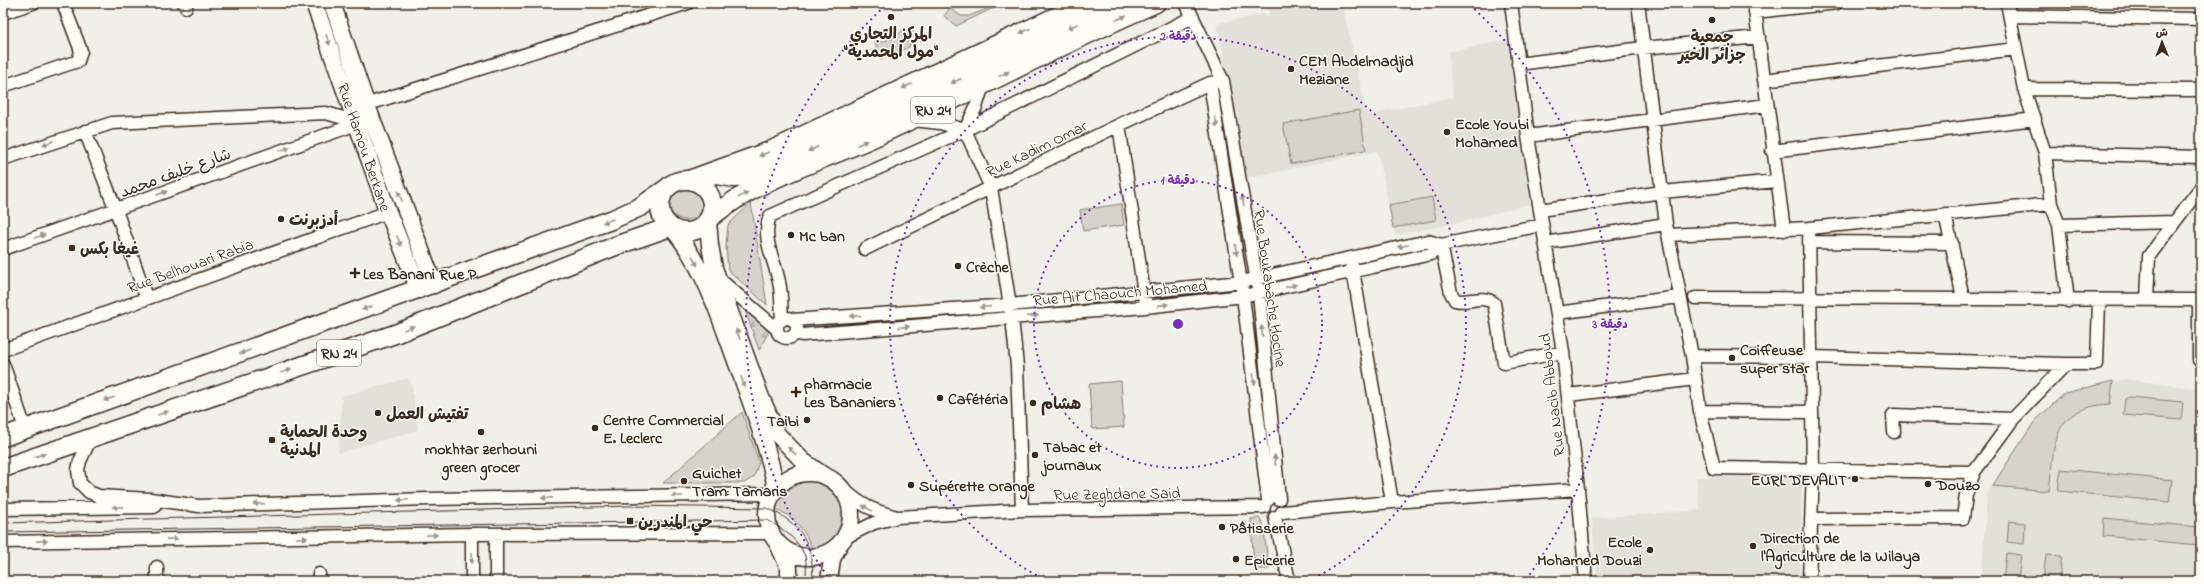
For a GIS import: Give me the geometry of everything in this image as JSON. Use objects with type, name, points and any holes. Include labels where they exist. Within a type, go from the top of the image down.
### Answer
[{"type":"main road","name":"Rue Hamou Berkane","points":[[314,3],[426,287]]},
{"type":"main road","name":"Rue Hamou Berkane","points":[[332,3],[358,115],[388,212],[426,287]]},
{"type":"main road","name":"RN 24","points":[[689,180],[710,174],[783,145],[1085,3]]},
{"type":"main road","name":"RN 24","points":[[710,174],[735,178],[759,172],[828,142],[1121,3]]},
{"type":"main road","name":"RN 24","points":[[709,219],[750,191],[913,120],[1156,3]]},
{"type":"main road","points":[[789,581],[789,568],[773,537],[767,513],[774,491],[771,460],[761,429],[708,288],[694,258],[662,216],[660,209],[662,195],[666,189],[673,184],[689,180],[698,182],[709,193],[713,209],[709,219],[711,256],[760,395],[777,434],[803,461],[833,480],[842,488],[848,498],[852,511],[851,524],[832,559],[828,581]]},
{"type":"main road","name":"RN 24","points":[[3,437],[426,287],[626,214],[666,189]]},
{"type":"main road","points":[[626,214],[638,237]]},
{"type":"main road","points":[[672,228],[686,233],[693,232],[709,219]]},
{"type":"main road","name":"RN 24","points":[[3,468],[395,334],[638,237],[672,228]]},
{"type":"main road","points":[[82,409],[91,438]]},
{"type":"main road","points":[[774,491],[786,479],[798,474],[811,473],[823,475]]},
{"type":"main road","points":[[773,537],[791,553],[805,557],[822,556],[843,541]]},
{"type":"street","points":[[3,13],[33,3]]},
{"type":"street","points":[[3,86],[78,61],[81,50],[63,3]]},
{"type":"street","name":"شارع خليف محمد","points":[[3,249],[116,210],[358,115],[688,3]]},
{"type":"street","name":"Rue Boukabache Hocine","points":[[1186,3],[1223,81],[1259,294],[1270,502]]},
{"type":"street","name":"Rue Nacib Abboud","points":[[1511,3],[1528,136],[1569,395],[1586,581]]},
{"type":"street","points":[[1638,3],[1667,229],[1679,297],[1692,356],[1700,411],[1714,468],[1974,472]]},
{"type":"street","points":[[1784,230],[1772,151],[1755,8],[1837,3]]},
{"type":"street","points":[[2007,3],[2024,89],[2035,118],[2045,152],[2051,204],[2059,225],[2068,301]]},
{"type":"street","points":[[2010,16],[2201,19]]},
{"type":"street","points":[[718,278],[784,323],[796,324],[796,332],[791,337],[785,338],[779,334],[784,323],[780,283],[767,241],[766,226],[770,216],[964,130],[1193,17]]},
{"type":"street","points":[[1518,64],[1643,48],[1759,37]]},
{"type":"street","points":[[1764,80],[2016,49]]},
{"type":"street","name":"Rue Kadim Omar","points":[[865,249],[1120,125],[1210,83],[1223,81]]},
{"type":"street","points":[[1210,83],[1241,282],[1270,502],[1266,513],[1278,514],[1392,502],[1578,489]]},
{"type":"street","points":[[964,130],[976,107],[983,85]]},
{"type":"street","points":[[2024,89],[2201,90]]},
{"type":"street","points":[[1528,136],[1767,105]]},
{"type":"street","points":[[3,159],[112,123],[326,113],[358,115]]},
{"type":"street","points":[[1772,151],[2035,118]]},
{"type":"street","points":[[913,120],[964,130]]},
{"type":"street","points":[[1120,125],[1145,307]]},
{"type":"street","points":[[964,130],[991,188],[1012,318],[1017,366],[1022,510]]},
{"type":"street","points":[[85,131],[116,210],[146,297]]},
{"type":"street","points":[[2045,152],[2201,158]]},
{"type":"street","points":[[1540,210],[1662,192],[1776,181]]},
{"type":"street","points":[[2147,300],[2149,256],[2201,187]]},
{"type":"street","points":[[1545,243],[1667,229],[1784,230],[2051,204]]},
{"type":"street","name":"Rue Belhouari Rabia","points":[[3,350],[146,297],[388,212]]},
{"type":"street","points":[[1945,214],[1963,298]]},
{"type":"street","points":[[2059,225],[2174,222]]},
{"type":"street","points":[[784,323],[1010,305],[1241,282],[1256,280],[1428,241],[1441,245],[1542,225]]},
{"type":"street","points":[[1809,228],[1813,469],[1809,581]]},
{"type":"street","points":[[1809,242],[1952,244]]},
{"type":"street","points":[[1441,245],[1451,293],[1455,300],[1461,302],[1489,299],[1494,303],[1504,363],[1563,352]]},
{"type":"street","name":"Rue Ait Chaouch Mohamed","points":[[796,332],[802,335],[1012,318],[1145,307],[1259,294],[1431,254],[1441,245]]},
{"type":"street","points":[[1351,258],[1392,502]]},
{"type":"street","points":[[1557,312],[1679,297]]},
{"type":"street","points":[[1696,298],[1963,298],[2068,301],[2200,300],[2200,360]]},
{"type":"street","points":[[1692,356],[1810,357],[2097,364],[2099,301]]},
{"type":"street","points":[[3,364],[5,377],[25,428]]},
{"type":"street","points":[[1811,519],[1963,518],[1966,495],[1974,472],[2013,419],[2066,364]]},
{"type":"street","points":[[1569,395],[1695,379]]},
{"type":"street","points":[[1700,411],[1812,412]]},
{"type":"street","points":[[1894,432],[1893,414],[2013,419]]},
{"type":"street","points":[[91,438],[80,461],[78,470],[80,483],[88,492],[99,496],[150,499],[199,506]]},
{"type":"street","points":[[842,488],[857,501],[871,510],[898,517]]},
{"type":"street","points":[[3,509],[199,506],[774,491]]},
{"type":"street","points":[[1270,502],[1283,505],[1278,514],[1289,581]]},
{"type":"street","name":"Rue Zeghdane Said","points":[[898,517],[1022,510],[1270,502]]},
{"type":"street","points":[[843,541],[874,523],[898,517]]},
{"type":"street","points":[[3,542],[472,534],[773,537]]},
{"type":"street","points":[[472,534],[472,581]]},
{"type":"street","points":[[496,534],[496,581]]},
{"type":"street","points":[[156,581],[157,567]]},
{"type":"shaded area","points":[[1275,3],[1291,3],[1293,11],[1299,7],[1318,3],[1342,3],[1367,115],[1453,97],[1448,52],[1507,40],[1530,204],[1466,221],[1395,235],[1377,151],[1247,178],[1217,24],[1262,14],[1269,15],[1268,6]]},
{"type":"shaded area","name":"تفتيش العمل","points":[[408,378],[412,385],[418,430],[338,453],[342,396]]},
{"type":"shaded area","points":[[2125,379],[2201,389],[2201,581],[1981,581],[1987,494],[2035,421],[2065,393]]},
{"type":"shaded area","points":[[1802,475],[1800,581],[1597,581],[1592,518],[1700,510],[1696,477]]},
{"type":"green space","points":[[994,3],[1004,3],[956,26],[944,16],[950,8],[961,16],[969,16],[994,6]]},
{"type":"green space","points":[[913,28],[909,47],[881,60],[875,43],[895,37],[903,29]]},
{"type":"green space","points":[[1359,110],[1366,150],[1291,164],[1283,124]]},
{"type":"green space","points":[[689,184],[699,189],[703,195],[703,209],[699,215],[693,219],[683,220],[673,215],[669,209],[668,199],[673,189],[679,185]]},
{"type":"green space","points":[[1432,197],[1436,220],[1393,228],[1389,205]]},
{"type":"green space","points":[[751,203],[767,305],[728,270],[726,245],[728,225]]},
{"type":"green space","points":[[1121,204],[1124,225],[1083,231],[1080,210]]},
{"type":"green space","points":[[745,310],[769,331],[759,350]]},
{"type":"green space","points":[[1121,381],[1124,427],[1092,429],[1089,384]]},
{"type":"green space","points":[[2113,381],[2110,404],[2090,407],[2076,413],[2066,421],[2059,431],[2055,444],[2049,491],[1992,486],[2035,421],[2065,393]]},
{"type":"green space","points":[[2129,397],[2183,402],[2181,420],[2123,415],[2125,399]]},
{"type":"green space","points":[[742,412],[759,462],[754,477],[744,483],[663,483]]},
{"type":"green space","points":[[2061,469],[2172,480],[2169,502],[2058,491]]},
{"type":"green space","points":[[813,479],[827,485],[837,493],[843,504],[845,515],[843,526],[837,536],[827,545],[813,551],[803,530],[793,519],[773,508],[778,495],[787,486],[800,481]]},
{"type":"green space","points":[[1259,518],[1263,523],[1269,569],[1254,569],[1251,519]]},
{"type":"green space","points":[[2104,518],[2199,527],[2198,545],[2103,536]]},
{"type":"green space","points":[[2009,521],[2025,523],[2024,544],[2007,542]]},
{"type":"green space","points":[[2006,553],[2021,555],[2018,581],[2003,581]]},
{"type":"green space","points":[[2046,555],[2062,556],[2059,581],[2043,581]]},
{"type":"tram line","points":[[3,523],[629,506],[767,508],[789,521],[803,536],[808,545],[811,556],[813,581]]},
{"type":"tram line","points":[[3,532],[767,520],[794,539],[802,550],[806,559],[806,581]]},
{"type":"place","name":"المركز التجاري \"مول المحمدية\"","points":[[891,17]]},
{"type":"place","name":"جمعية جزائر الخير","points":[[1712,20]]},
{"type":"place","name":"CEM Abdelmadjid Meziane","points":[[1291,69]]},
{"type":"place","name":"Ecole Youbi Mohamed","points":[[1447,132]]},
{"type":"place","name":"أدزبرنت","points":[[281,219]]},
{"type":"place","name":"Mc ban","points":[[791,235]]},
{"type":"place","name":"غيغا بكس","points":[[72,248]]},
{"type":"place","name":"Crèche","points":[[958,266]]},
{"type":"place","name":"Les Banani Rue P","points":[[355,273]]},
{"type":"place","name":"Coiffeuse super star","points":[[1732,358]]},
{"type":"place","name":"pharmacie Les Bananiers","points":[[796,392]]},
{"type":"place","name":"Cafétéria","points":[[940,398]]},
{"type":"place","name":"هشام","points":[[1033,403]]},
{"type":"place","name":"تفتيش العمل","points":[[378,413]]},
{"type":"place","name":"Taibi","points":[[807,420]]},
{"type":"place","name":"Centre Commercial E. Leclerc","points":[[595,428]]},
{"type":"place","name":"mokhtar zerhouni green grocer","points":[[481,432]]},
{"type":"place","name":"وحدة الحماية المدنية","points":[[272,440]]},
{"type":"place","name":"Tabac et journaux","points":[[1035,455]]},
{"type":"place","name":"EURL DEVALIT","points":[[1855,479]]},
{"type":"place","name":"Guichet Tram: Tamaris","points":[[684,481]]},
{"type":"place","name":"Douzo","points":[[1928,484]]},
{"type":"place","name":"Supérette Orange","points":[[911,485]]},
{"type":"place","name":"حي المندرين","points":[[630,521]]},
{"type":"place","name":"Pâtisserie","points":[[1222,527]]},
{"type":"place","name":"Direction de l'Agriculture de la Wilaya","points":[[1753,546]]},
{"type":"place","name":"Ecole Mohamed Douzi","points":[[1650,550]]},
{"type":"place","name":"Epicerie","points":[[1236,559]]}]
